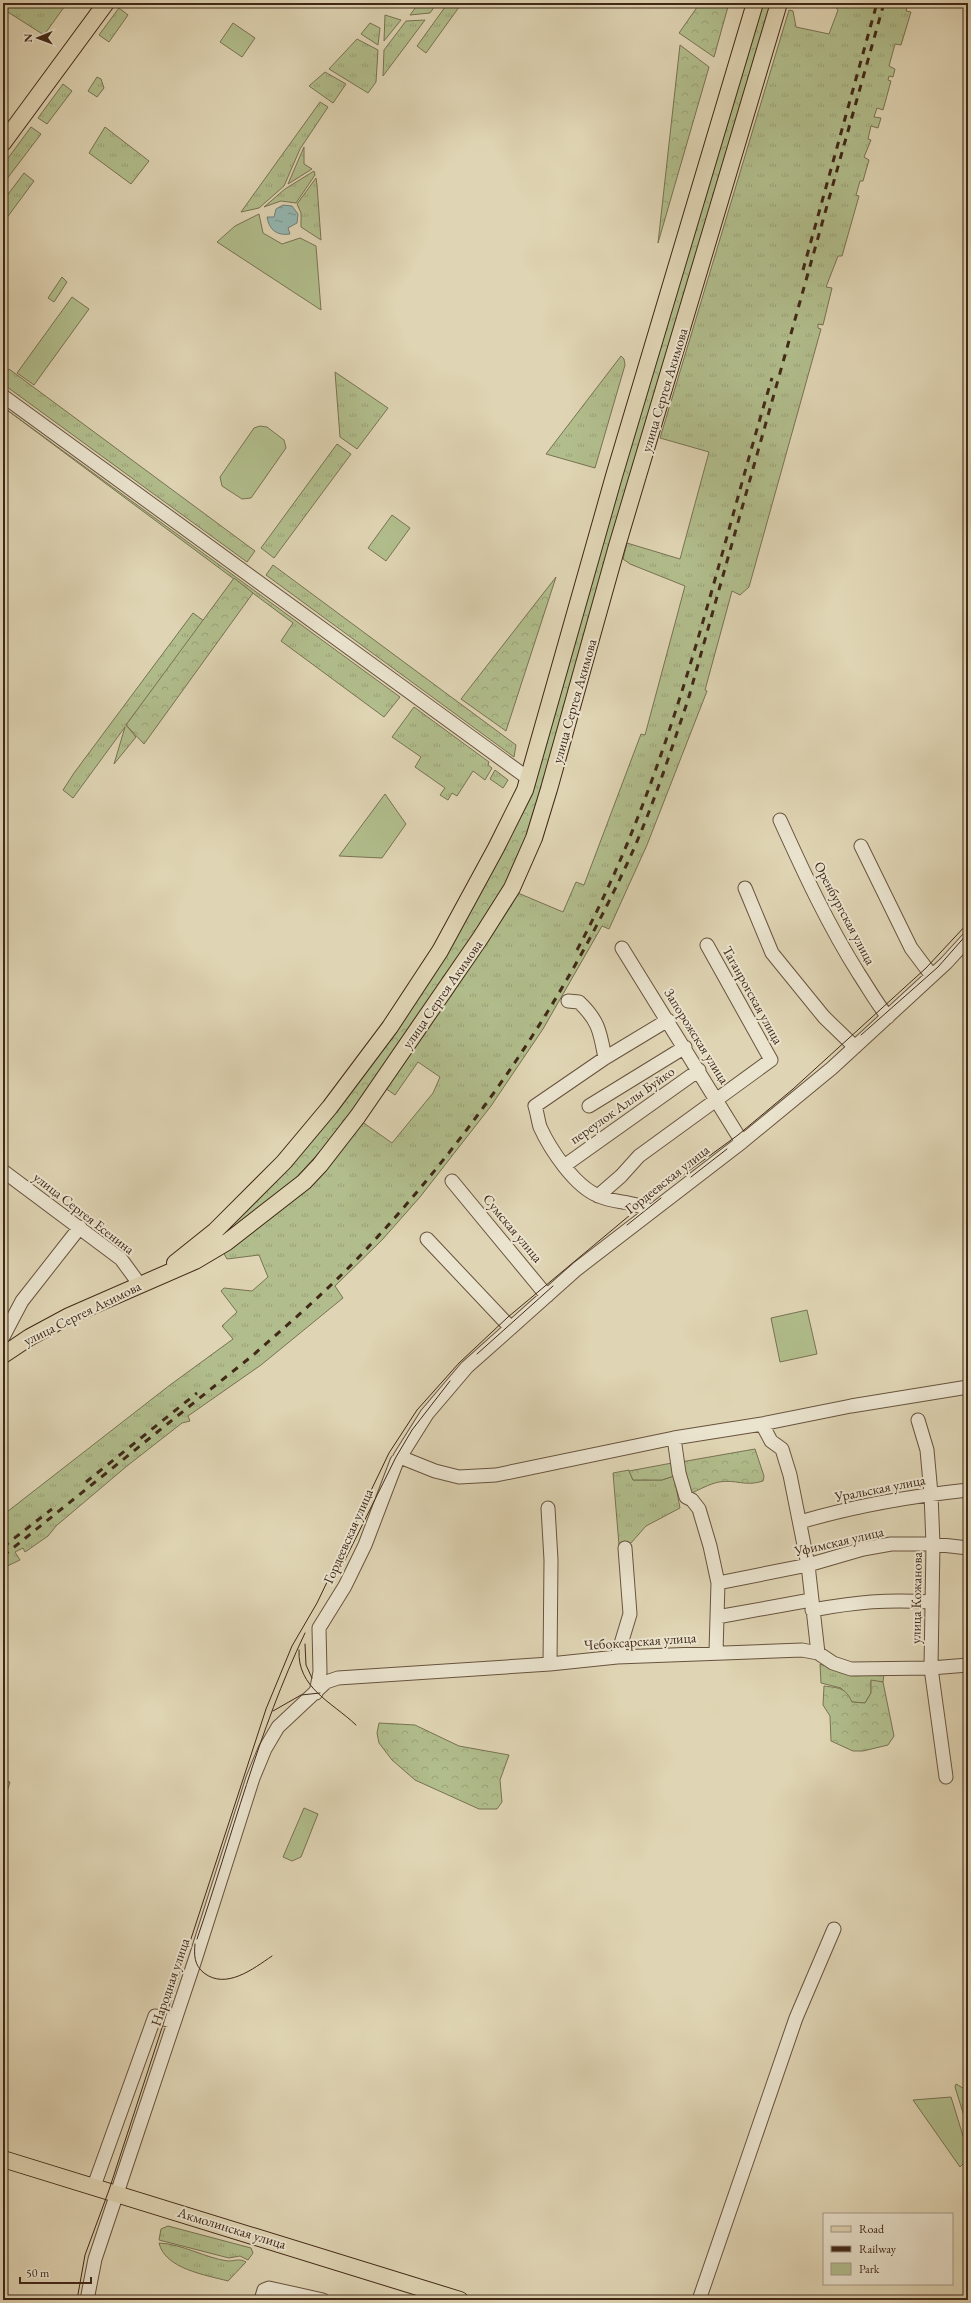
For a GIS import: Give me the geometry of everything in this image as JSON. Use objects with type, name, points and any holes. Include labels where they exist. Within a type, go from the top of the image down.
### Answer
[{"type":"main road","points":[[3,143],[106,3]]},
{"type":"main road","name":"улица Сергея Акимова","points":[[3,1355],[30,1336],[69,1316],[162,1274],[195,1261],[219,1237],[330,1107],[390,1027],[440,951],[496,848],[528,779],[614,476],[755,3]]},
{"type":"main road","name":"улица Сергея Акимова","points":[[219,1237],[265,1214],[320,1166],[358,1116],[481,937],[512,888],[521,869],[534,838],[549,789],[617,546],[779,3]]},
{"type":"main road","name":"Акмолинская улица","points":[[3,2159],[460,2300]]},
{"type":"street","points":[[3,396],[528,779]]},
{"type":"street","name":"Оренбургская улица","points":[[780,820],[813,894],[842,948],[880,1008],[888,1017]]},
{"type":"street","points":[[861,846],[911,948],[932,976]]},
{"type":"street","points":[[745,888],[772,953],[824,1017],[855,1047]]},
{"type":"street","name":"Гордеевская улица","points":[[316,1693],[320,1672],[319,1628],[345,1586],[365,1546],[399,1459],[427,1414],[467,1366],[577,1270],[742,1142],[855,1047],[932,976],[968,939]]},
{"type":"street","name":"Таганрогская улица","points":[[707,946],[771,1060],[718,1100]]},
{"type":"street","name":"Запорожская улица","points":[[622,948],[718,1100],[742,1142]]},
{"type":"street","points":[[568,1001],[579,1002],[593,1015],[599,1030],[605,1058]]},
{"type":"street","points":[[651,1212],[642,1205],[598,1196],[582,1185],[564,1166],[540,1126],[535,1106],[605,1058],[668,1020]]},
{"type":"street","points":[[589,1106],[685,1047]]},
{"type":"street","name":"переулок Аллы Буйко","points":[[564,1166],[699,1070]]},
{"type":"street","points":[[598,1196],[621,1176],[639,1156],[718,1100]]},
{"type":"street","name":"улица Сергея Есенина","points":[[3,1171],[121,1259],[140,1285]]},
{"type":"street","name":"Сумская улица","points":[[452,1180],[547,1296]]},
{"type":"street","points":[[3,1337],[22,1301],[80,1227]]},
{"type":"street","points":[[428,1239],[511,1328]]},
{"type":"street","points":[[399,1459],[459,1477],[496,1475],[674,1438],[762,1424],[851,1406],[968,1388]]},
{"type":"street","name":"улица Кожанова","points":[[918,1420],[927,1450],[931,1494],[933,1544],[930,1668],[946,1777]]},
{"type":"street","points":[[762,1424],[771,1441],[782,1449],[790,1475],[808,1565],[818,1653]]},
{"type":"street","points":[[674,1438],[679,1473],[686,1497],[692,1500],[699,1509],[710,1546],[718,1583],[716,1652]]},
{"type":"street","name":"Уральская улица","points":[[800,1522],[851,1509],[931,1494],[968,1490]]},
{"type":"street","points":[[548,1508],[551,1560],[550,1664]]},
{"type":"street","name":"Уфимская улица","points":[[718,1583],[808,1565],[863,1549],[891,1544],[933,1544],[968,1548]]},
{"type":"street","points":[[617,1657],[630,1614],[626,1548]]},
{"type":"street","points":[[717,1617],[812,1605],[884,1600],[932,1602]]},
{"type":"street","name":"Чебоксарская улица","points":[[316,1693],[326,1682],[338,1678],[550,1664],[617,1657],[716,1652],[802,1650],[818,1653],[833,1663],[851,1669],[930,1668],[968,1665]]},
{"type":"street","name":"Народная улица","points":[[87,2300],[94,2259],[174,2022],[253,1778],[265,1749],[278,1727],[316,1693]]},
{"type":"street","points":[[699,2300],[796,2018],[834,1929]]},
{"type":"street","points":[[94,2186],[155,2016],[174,2022]]},
{"type":"street","points":[[262,2295],[275,2288],[323,2300]]},
{"type":"green space","points":[[3,3],[67,3],[44,35],[3,9]]},
{"type":"green space","points":[[419,3],[437,3],[430,13],[410,15]]},
{"type":"green space","points":[[448,3],[462,3],[426,53],[417,46]]},
{"type":"green space","points":[[700,3],[729,3],[714,57],[679,33]]},
{"type":"green space","points":[[760,3],[772,3],[542,796],[510,879],[481,930],[354,1114],[295,1179],[223,1239],[218,1232],[312,1136],[509,834],[587,590]]},
{"type":"green space","points":[[832,3],[914,3],[912,7],[907,7],[906,11],[911,12],[901,45],[895,44],[889,66],[895,69],[893,77],[889,76],[888,80],[891,81],[883,110],[877,108],[874,117],[881,118],[878,128],[871,126],[868,139],[871,140],[864,157],[869,160],[863,181],[860,181],[856,195],[859,196],[842,256],[838,256],[826,287],[832,288],[823,325],[818,324],[818,328],[821,329],[749,587],[740,595],[732,591],[705,690],[707,691],[647,845],[609,929],[602,926],[543,1029],[491,1106],[420,1197],[382,1240],[335,1286],[343,1298],[261,1365],[188,1416],[190,1421],[182,1423],[127,1466],[56,1526],[48,1536],[25,1552],[23,1548],[15,1552],[20,1560],[3,1568],[3,1515],[170,1385],[233,1339],[222,1326],[237,1312],[221,1291],[224,1288],[252,1291],[268,1277],[259,1255],[227,1259],[223,1252],[361,1121],[392,1143],[433,1093],[440,1077],[418,1062],[395,1095],[385,1088],[518,893],[563,912],[576,882],[584,885],[641,734],[645,735],[685,586],[630,564],[623,559],[627,543],[680,559],[709,452],[660,438],[789,10],[793,11],[796,27],[829,34],[838,10]]},
{"type":"green space","points":[[119,8],[128,15],[109,42],[99,35]]},
{"type":"green space","points":[[385,15],[401,20],[384,41]]},
{"type":"green space","points":[[425,20],[383,76],[384,50],[406,21]]},
{"type":"green space","points":[[233,23],[255,38],[242,57],[220,42]]},
{"type":"green space","points":[[370,23],[380,28],[378,45],[361,34]]},
{"type":"green space","points":[[357,39],[378,50],[376,82],[368,93],[329,69]]},
{"type":"green space","points":[[680,45],[709,67],[658,243]]},
{"type":"green space","points":[[325,72],[346,84],[333,103],[309,86]]},
{"type":"green space","points":[[97,77],[101,79],[104,88],[97,97],[88,91]]},
{"type":"green space","points":[[63,84],[72,91],[47,124],[38,118]]},
{"type":"green space","points":[[320,102],[328,107],[300,149],[284,186],[259,208],[241,212]]},
{"type":"green space","points":[[31,127],[41,134],[3,184],[3,165]]},
{"type":"green space","points":[[105,127],[149,161],[131,184],[89,153]]},
{"type":"green space","points":[[304,147],[304,164],[312,169],[288,184]]},
{"type":"green space","points":[[314,171],[315,175],[296,203],[281,201],[264,207],[285,189]]},
{"type":"green space","points":[[24,173],[34,181],[3,223],[3,201]]},
{"type":"green space","points":[[316,178],[321,240],[301,227],[301,213],[297,204]]},
{"type":"green space","points":[[259,214],[263,233],[282,244],[300,238],[316,246],[321,310],[217,242],[235,226]]},
{"type":"green space","points":[[62,277],[67,282],[54,302],[48,298]]},
{"type":"green space","points":[[72,297],[89,309],[34,385],[17,373]]},
{"type":"green space","points":[[621,356],[624,359],[625,365],[595,468],[546,454]]},
{"type":"green space","points":[[9,369],[255,551],[247,562],[3,384],[3,377]]},
{"type":"green space","points":[[335,372],[388,408],[357,449],[340,437]]},
{"type":"green space","points":[[3,407],[400,697],[384,717],[281,641],[293,623]]},
{"type":"green space","points":[[260,426],[267,427],[284,440],[286,448],[251,498],[242,499],[222,486],[220,477],[254,428]]},
{"type":"green space","points":[[337,444],[351,454],[274,558],[261,548]]},
{"type":"green space","points":[[392,515],[410,528],[386,561],[368,548]]},
{"type":"green space","points":[[273,565],[516,745],[514,757],[266,575]]},
{"type":"green space","points":[[556,577],[506,731],[461,699]]},
{"type":"green space","points":[[234,578],[253,593],[144,744],[126,725]]},
{"type":"green space","points":[[193,613],[204,621],[126,725],[136,737],[114,764],[125,727],[73,798],[63,790],[74,773]]},
{"type":"green space","points":[[414,707],[489,762],[488,765],[492,768],[485,780],[473,771],[457,796],[452,793],[448,800],[440,795],[445,788],[415,767],[421,757],[392,737]]},
{"type":"green space","points":[[495,770],[508,780],[503,788],[490,779]]},
{"type":"green space","points":[[385,794],[406,824],[382,858],[339,856]]},
{"type":"green space","points":[[807,1310],[817,1354],[780,1362],[771,1318]]},
{"type":"green space","points":[[755,1449],[764,1476],[763,1481],[757,1483],[731,1481],[719,1482],[689,1494],[681,1462]]},
{"type":"green space","points":[[672,1463],[674,1476],[662,1480],[633,1480],[629,1471]]},
{"type":"green space","points":[[629,1470],[633,1480],[662,1480],[674,1476],[680,1508],[646,1526],[631,1543],[619,1545],[613,1473]]},
{"type":"green space","points":[[820,1664],[855,1674],[884,1674],[883,1682],[871,1681],[871,1693],[865,1703],[852,1702],[841,1688],[821,1683]]},
{"type":"green space","points":[[871,1680],[883,1682],[894,1736],[888,1745],[863,1751],[853,1751],[831,1741],[830,1716],[823,1705],[824,1686],[841,1689],[847,1693],[852,1702],[865,1703],[871,1693]]},
{"type":"green space","points":[[379,1723],[415,1725],[459,1746],[509,1755],[500,1780],[502,1802],[497,1809],[479,1809],[415,1780],[392,1760],[379,1743],[377,1733]]},
{"type":"green space","points":[[3,1780],[10,1782],[3,1805]]},
{"type":"green space","points":[[304,1808],[318,1814],[301,1857],[292,1861],[283,1857]]},
{"type":"green space","points":[[956,2084],[968,2091],[968,2129],[955,2087]]},
{"type":"green space","points":[[951,2097],[968,2152],[968,2159],[960,2167],[913,2100]]},
{"type":"green space","points":[[168,2226],[251,2248],[253,2253],[248,2260],[240,2256],[229,2258],[159,2240],[161,2229]]},
{"type":"green space","points":[[159,2243],[177,2246],[228,2261],[239,2260],[246,2262],[228,2281],[188,2270],[178,2265],[169,2259],[163,2252]]},
{"type":"water","points":[[283,205],[292,206],[298,214],[297,223],[288,228],[290,234],[281,234],[274,231],[268,222],[267,217],[274,217],[276,209]]},
{"type":"tram line","points":[[77,2300],[85,2255],[109,2190],[266,1709],[292,1646],[317,1603],[389,1453],[417,1410],[459,1363],[508,1317],[642,1205],[738,1135],[793,1089],[926,968],[968,923]]},
{"type":"tram line","points":[[861,1035],[938,967],[968,933]]},
{"type":"tram line","points":[[691,1177],[727,1149]]},
{"type":"tram line","points":[[627,1225],[661,1198]]},
{"type":"tram line","points":[[477,1354],[553,1286]]},
{"type":"tram line","points":[[336,1578],[396,1457],[412,1430],[450,1381]]},
{"type":"tram line","points":[[197,1939],[259,1746],[288,1670],[305,1633]]},
{"type":"tram line","points":[[305,1644],[306,1665],[312,1678]]},
{"type":"tram line","points":[[299,1650],[300,1663],[304,1675],[310,1684],[318,1693],[356,1725]]},
{"type":"tram line","points":[[273,1711],[301,1695],[320,1693]]},
{"type":"tram line","points":[[195,1944],[196,1963],[204,1973],[212,1978],[230,1979],[239,1976],[248,1972],[272,1956]]},
{"type":"railway","points":[[803,270],[877,3]]},
{"type":"railway","points":[[3,1556],[252,1356],[314,1301],[358,1258],[410,1200],[481,1111],[514,1064],[574,967],[601,917],[644,826],[688,700],[884,3]]},
{"type":"railway","points":[[577,950],[611,882],[640,812],[666,741],[689,669],[772,378]]},
{"type":"railway","points":[[86,1482],[197,1393]]},
{"type":"railway","points":[[3,1547],[52,1509]]}]
